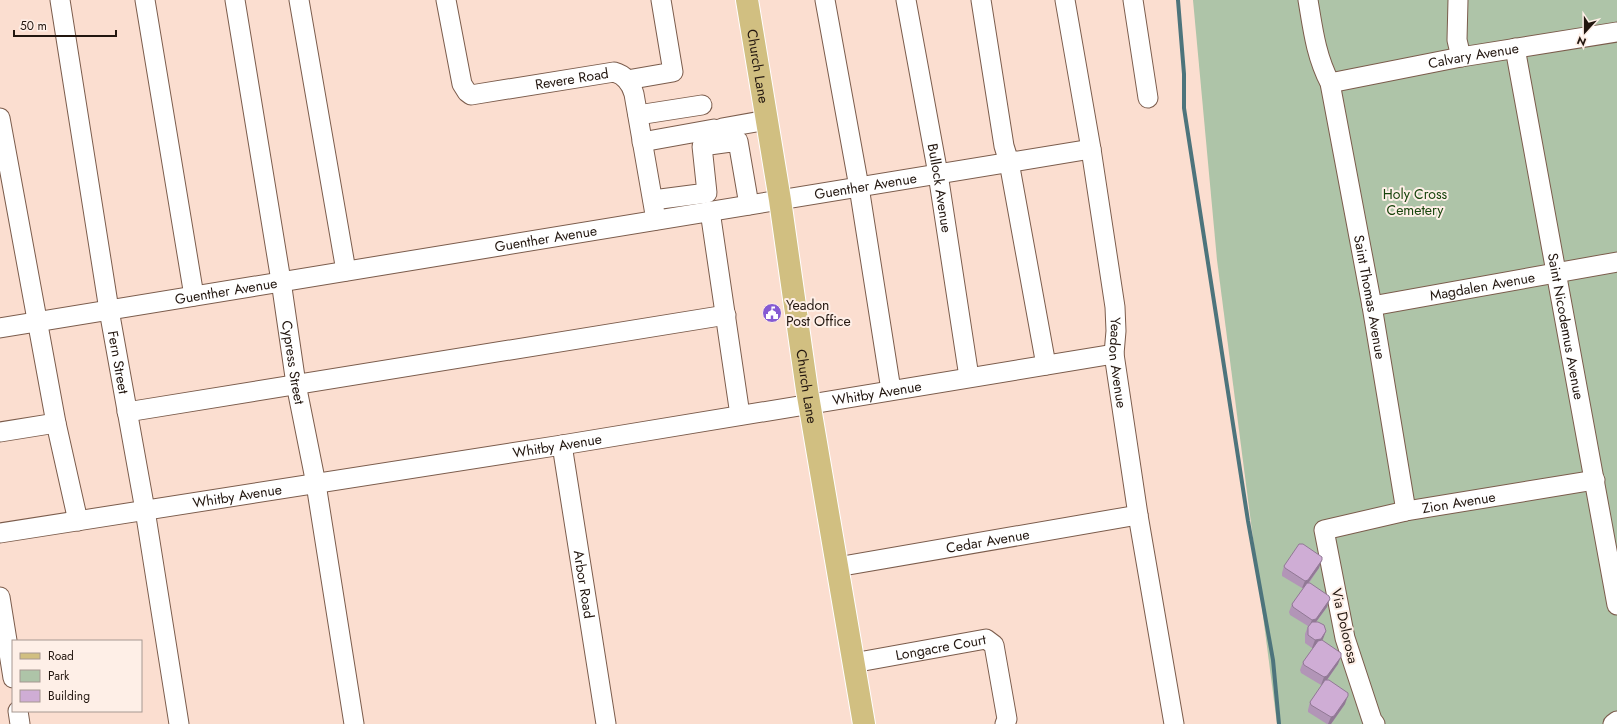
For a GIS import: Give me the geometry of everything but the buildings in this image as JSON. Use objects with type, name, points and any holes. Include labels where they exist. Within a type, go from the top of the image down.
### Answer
[{"type":"main road","name":"Church Lane","points":[[746,0],[780,200],[809,404],[864,724]]},
{"type":"street","name":"Fern Street","points":[[60,0],[109,310],[145,510],[179,724]]},
{"type":"street","points":[[145,0],[194,296]]},
{"type":"street","name":"Cypress Street","points":[[235,0],[296,384],[316,484],[354,724]]},
{"type":"street","points":[[299,0],[346,271]]},
{"type":"street","name":"Revere Road","points":[[446,0],[462,84],[471,95],[614,72],[620,74],[627,80],[632,88],[638,115],[656,220]]},
{"type":"street","points":[[627,80],[673,72],[661,0]]},
{"type":"street","points":[[825,0],[859,187],[891,390]]},
{"type":"street","name":"Bullock Avenue","points":[[906,0],[938,174],[970,377]]},
{"type":"street","points":[[981,0],[1004,146],[1009,162],[1046,365]]},
{"type":"street","name":"Yeadon Avenue","points":[[1065,0],[1091,148],[1115,307],[1116,331],[1114,354],[1138,515],[1174,724]]},
{"type":"street","points":[[1133,0],[1148,98]]},
{"type":"street","name":"Saint Thomas Avenue","points":[[1308,0],[1314,41],[1322,67],[1330,83],[1372,306],[1406,511]]},
{"type":"street","points":[[1458,0],[1456,40],[1461,57]]},
{"type":"street","name":"Calvary Avenue","points":[[1330,83],[1461,57],[1617,32]]},
{"type":"street","name":"Saint Nicodemus Avenue","points":[[1515,48],[1617,605]]},
{"type":"street","points":[[638,115],[702,105]]},
{"type":"street","points":[[0,118],[56,423],[78,521]]},
{"type":"street","points":[[642,142],[767,120]]},
{"type":"street","points":[[653,200],[707,193],[702,146],[738,141],[749,205]]},
{"type":"street","name":"Guenther Avenue","points":[[0,328],[1091,148]]},
{"type":"street","points":[[710,211],[740,415]]},
{"type":"street","name":"Magdalen Avenue","points":[[1372,306],[1617,262]]},
{"type":"street","points":[[127,412],[726,315]]},
{"type":"street","name":"Whitby Avenue","points":[[0,533],[562,445],[1114,354]]},
{"type":"street","points":[[0,432],[56,423]]},
{"type":"street","name":"Arbor Road","points":[[562,445],[606,724]]},
{"type":"street","name":"Zion Avenue","points":[[1324,530],[1406,511],[1595,480]]},
{"type":"street","name":"Cedar Avenue","points":[[837,566],[1138,515]]},
{"type":"street","name":"Via Dolorosa","points":[[1324,530],[1345,638],[1373,722]]},
{"type":"street","points":[[0,597],[12,672]]},
{"type":"street","name":"Longacre Court","points":[[853,663],[986,639],[994,645],[1007,719],[1005,724]]},
{"type":"street","points":[[18,712],[20,724]]},
{"type":"street","points":[[1613,724],[1617,721]]},
{"type":"green space","name":"Holy Cross Cemetery","points":[[1193,0],[1617,0],[1617,724],[1277,724],[1217,260]]},
{"type":"waterway","points":[[1178,0],[1184,74],[1184,108],[1248,521],[1273,660],[1279,724]]},
{"type":"place","name":"Yeadon Post Office","points":[[772,313]]}]
